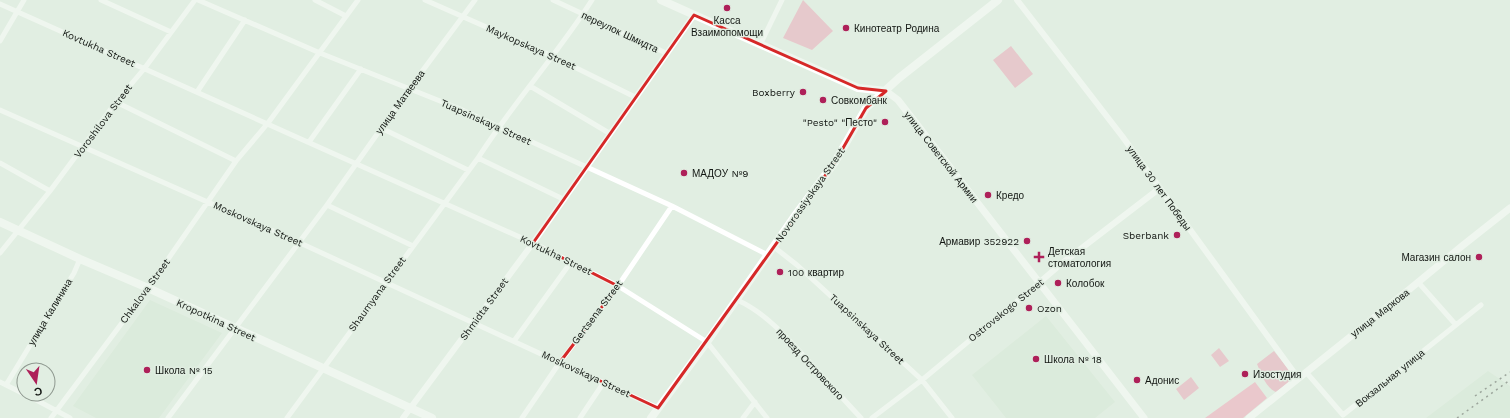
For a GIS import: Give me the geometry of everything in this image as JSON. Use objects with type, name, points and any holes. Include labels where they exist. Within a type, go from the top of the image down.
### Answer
[{"type":"main road","points":[[661,0],[858,88],[886,91]]},
{"type":"main road","name":"Novorossiyskaya Street","points":[[651,418],[835,162],[866,108],[899,78],[998,0]]},
{"type":"main road","name":"улица Советской Армии","points":[[886,91],[898,100],[1144,418]]},
{"type":"main road","name":"улица Маркова","points":[[1249,418],[1510,208]]},
{"type":"main road","name":"Kropotkina Street","points":[[0,222],[432,418]]},
{"type":"street","points":[[0,41],[24,0]]},
{"type":"street","points":[[101,0],[171,32]]},
{"type":"street","name":"Voroshilova Street","points":[[0,253],[50,191],[116,102],[144,69],[196,0]]},
{"type":"street","name":"Tuapsinskaya Street","points":[[196,0],[320,53],[460,109],[672,206],[768,255]]},
{"type":"street","points":[[316,0],[346,16]]},
{"type":"street","name":"Chkalova Street","points":[[51,418],[148,288],[236,161],[268,124],[358,0]]},
{"type":"street","name":"Maykopskaya Street","points":[[425,0],[552,56],[635,97]]},
{"type":"street","name":"улица Матвеева","points":[[168,418],[327,205],[409,89],[475,0]]},
{"type":"street","name":"переулок Шмидта","points":[[553,0],[666,53]]},
{"type":"street","name":"Shaumyana Street","points":[[287,418],[443,203],[478,158],[498,126],[530,86],[592,0]]},
{"type":"street","points":[[760,44],[782,0]]},
{"type":"street","name":"улица 30 лет Победы","points":[[1017,0],[1160,188],[1298,378]]},
{"type":"street","name":"Kovtukha Street","points":[[0,4],[533,243],[618,286],[707,342],[767,418]]},
{"type":"street","name":"Shmidta Street","points":[[403,418],[533,243],[609,133],[694,15]]},
{"type":"street","points":[[197,92],[245,20]]},
{"type":"street","points":[[309,142],[361,69]]},
{"type":"street","points":[[530,86],[609,133]]},
{"type":"street","points":[[116,102],[236,161]]},
{"type":"street","name":"Moskovskaya Street","points":[[0,110],[298,242],[658,408]]},
{"type":"street","points":[[381,128],[468,170]]},
{"type":"street","points":[[478,158],[563,199]]},
{"type":"street","points":[[0,163],[50,191]]},
{"type":"street","name":"Ostrovskogo Street","points":[[872,418],[922,380],[1040,282],[1160,188]]},
{"type":"street","points":[[327,205],[413,246]]},
{"type":"street","name":"Gertsena Street","points":[[522,418],[560,362],[618,286],[672,206]]},
{"type":"street","name":"Tuapsinskaya Street","points":[[774,247],[797,265],[922,380],[952,418]]},
{"type":"street","name":"улица Калинина","points":[[6,385],[74,273],[80,259]]},
{"type":"street","points":[[514,341],[571,262]]},
{"type":"street","points":[[1418,282],[1456,325]]},
{"type":"street","name":"проезд Островского","points":[[737,300],[744,303],[788,338],[861,418]]},
{"type":"street","name":"Вокзальная улица","points":[[1306,372],[1343,415],[1481,305]]},
{"type":"street","points":[[0,382],[16,390]]},
{"type":"street","points":[[580,418],[604,382]]},
{"type":"street","points":[[40,402],[70,418]]},
{"type":"street","points":[[743,418],[755,402]]},
{"type":"highlighted area","points":[[694,15],[858,88],[886,91],[866,108],[835,162],[658,408],[560,362],[618,286],[533,243]]},
{"type":"shaded area","points":[[803,0],[833,31],[812,50],[783,38]]},
{"type":"shaded area","points":[[1011,46],[1033,74],[1015,88],[993,60]]},
{"type":"shaded area","name":"Школа № 15","points":[[150,300],[222,333],[159,418],[96,418],[73,406]]},
{"type":"shaded area","name":"Школа № 18","points":[[1046,316],[1115,402],[1095,418],[1006,418],[972,375]]},
{"type":"shaded area","points":[[1219,348],[1229,361],[1220,367],[1211,355]]},
{"type":"shaded area","points":[[1274,351],[1293,375],[1293,380],[1276,392],[1269,387],[1257,364]]},
{"type":"shaded area","points":[[1488,371],[1510,386],[1510,418],[1426,418]]},
{"type":"shaded area","points":[[1191,377],[1199,388],[1184,400],[1176,389]]},
{"type":"shaded area","points":[[1255,382],[1267,398],[1243,418],[1205,418]]},
{"type":"railway","points":[[1475,396],[1510,372]]},
{"type":"railway","points":[[1457,418],[1510,380]]},
{"type":"place","name":"Касса Взаимопомощи","points":[[727,8]]},
{"type":"place","name":"Кинотеатр Родина","points":[[846,28]]},
{"type":"place","name":"Boxberry","points":[[803,92]]},
{"type":"place","name":"Совкомбанк","points":[[823,100]]},
{"type":"place","name":"\"Pesto\" \"Песто\"","points":[[885,122]]},
{"type":"place","name":"МАДОУ №9","points":[[684,173]]},
{"type":"place","name":"Кредо","points":[[988,195]]},
{"type":"place","name":"Sberbank","points":[[1177,235]]},
{"type":"place","name":"Армавир 352922","points":[[1027,241]]},
{"type":"place","name":"Детская стоматология","points":[[1039,257]]},
{"type":"place","name":"Магазин салон","points":[[1479,257]]},
{"type":"place","name":"100 квартир","points":[[780,272]]},
{"type":"place","name":"Колобок","points":[[1058,283]]},
{"type":"place","name":"Ozon","points":[[1029,308]]},
{"type":"place","name":"Школа № 18","points":[[1036,359]]},
{"type":"place","name":"Школа № 15","points":[[147,370]]},
{"type":"place","name":"Изостудия","points":[[1245,374]]},
{"type":"place","name":"Адонис","points":[[1137,380]]}]
